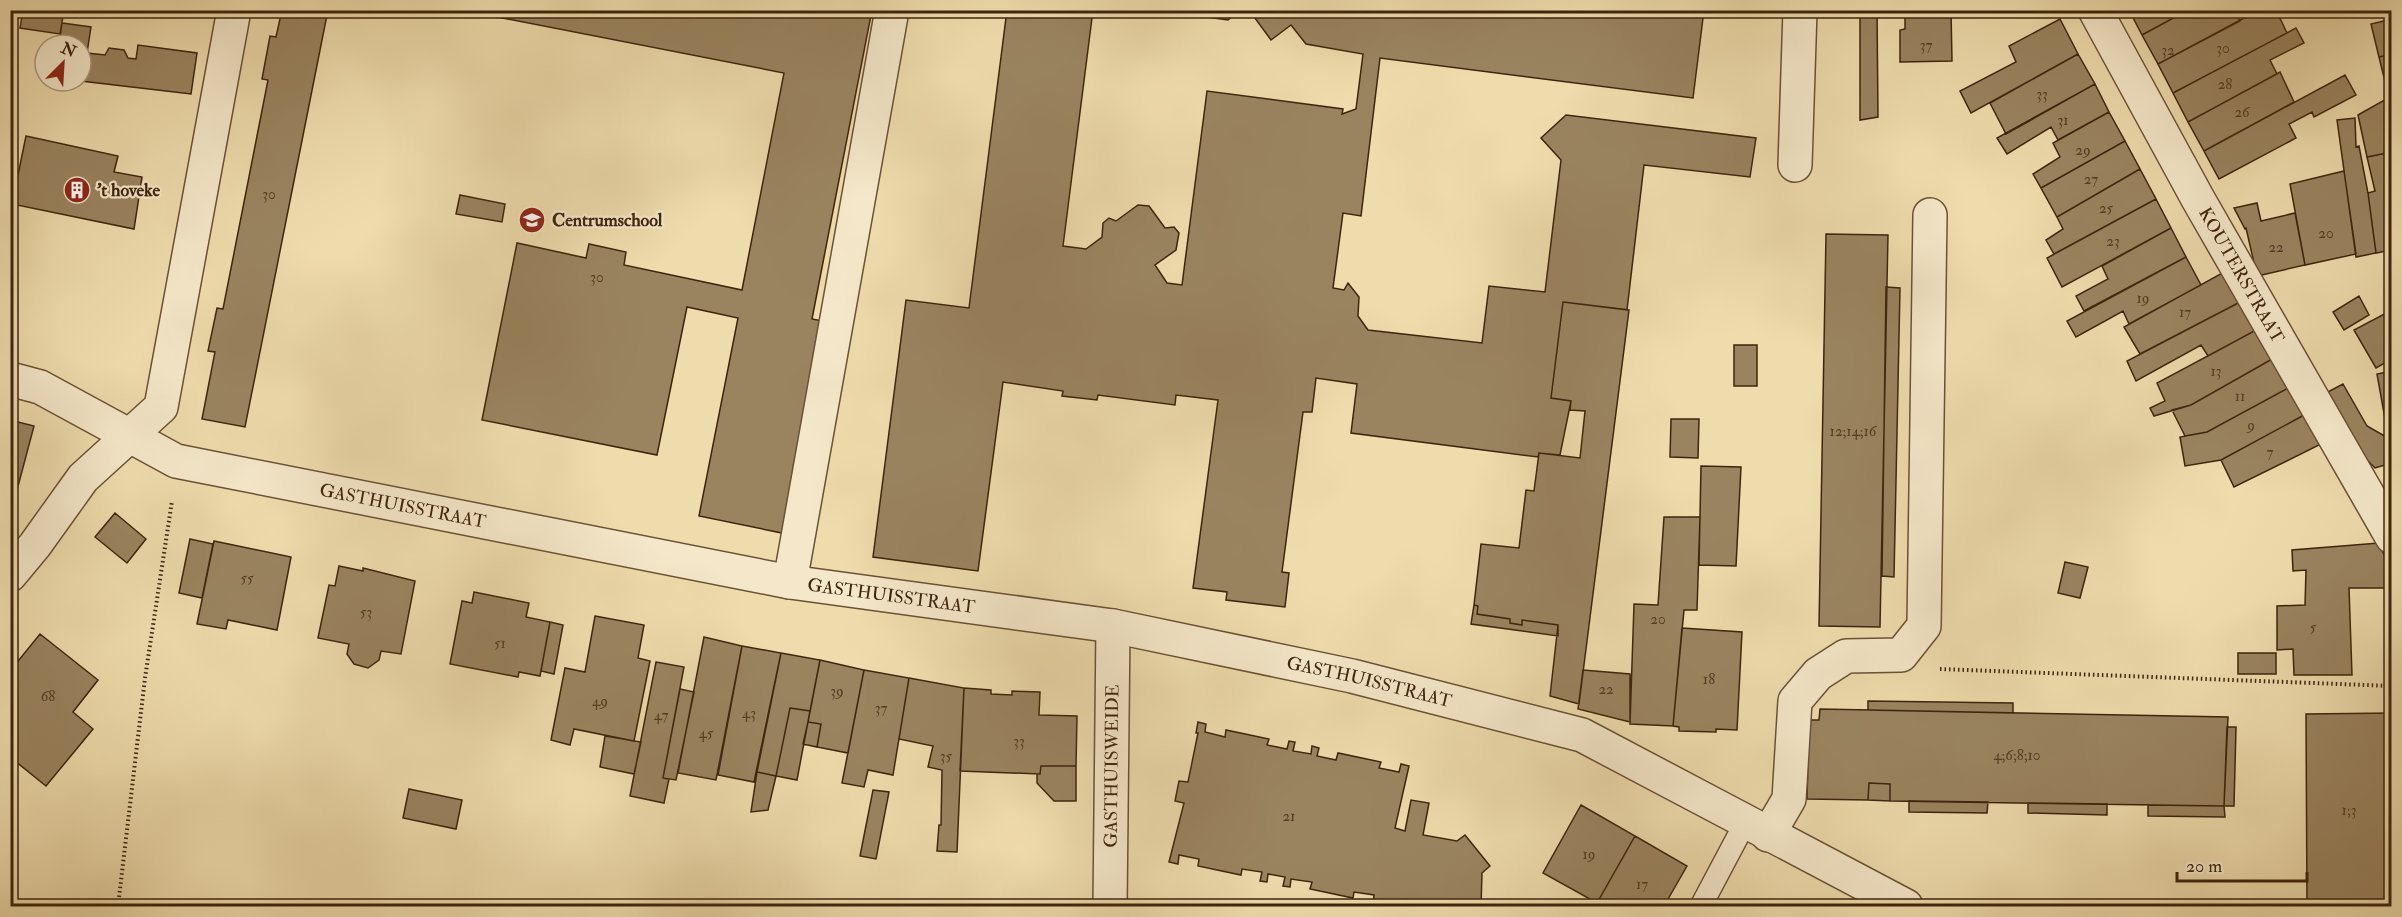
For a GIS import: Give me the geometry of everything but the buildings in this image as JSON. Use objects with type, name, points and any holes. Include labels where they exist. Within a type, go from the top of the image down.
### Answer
[{"type":"street","points":[[10,575],[83,478],[161,407],[234,10]]},
{"type":"street","name":"GASTHUISSTRAAT","points":[[790,582],[892,10]]},
{"type":"street","points":[[1795,165],[1800,10]]},
{"type":"street","name":"KOUTERSTRAAT","points":[[2095,10],[2198,199],[2391,537]]},
{"type":"street","points":[[1757,829],[1789,799],[1795,701],[1818,674],[1846,656],[1901,655],[1924,626],[1930,215]]},
{"type":"street","name":"GASTHUISSTRAAT","points":[[10,379],[40,387],[176,461],[790,582],[1113,626],[1352,676],[1582,735],[1906,906]]},
{"type":"street","name":"GASTHUISWEIDE","points":[[1110,906],[1113,626]]},
{"type":"lane","points":[[1701,906],[1757,829]]},
{"type":"path","points":[[118,906],[145,678],[176,480],[176,461]]},
{"type":"path","points":[[1901,655],[1945,671],[2391,686]]},
{"type":"place","name":"'t hoveke","points":[[77,190]]},
{"type":"place","name":"Centrumschool","points":[[532,220]]}]
